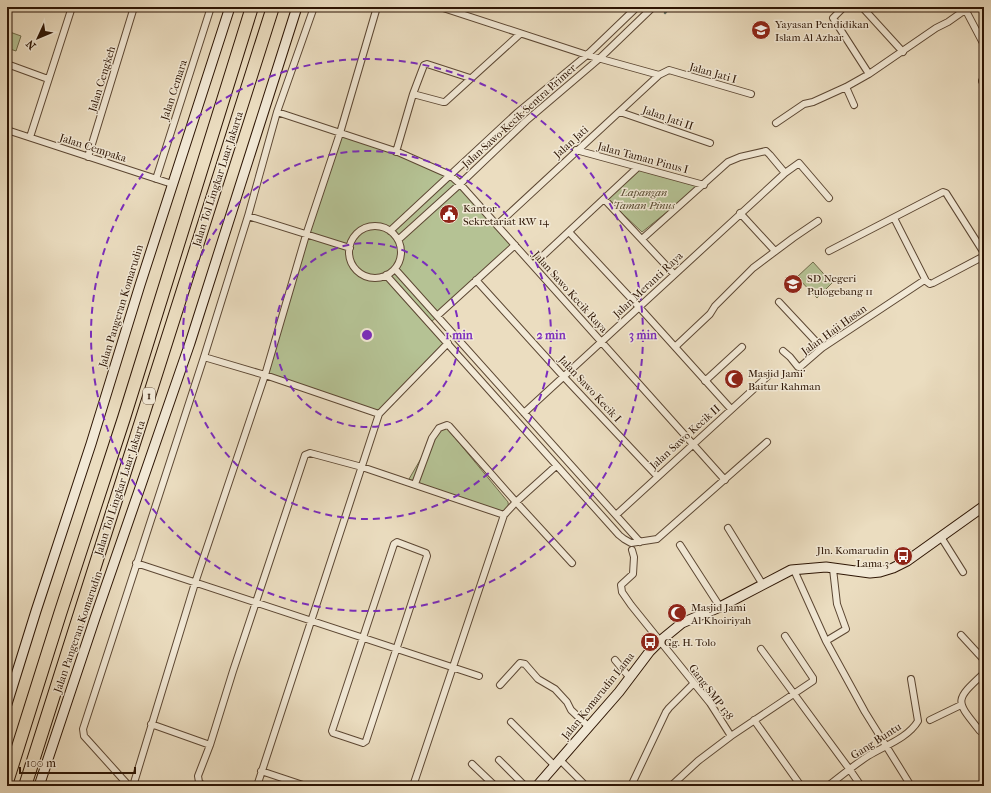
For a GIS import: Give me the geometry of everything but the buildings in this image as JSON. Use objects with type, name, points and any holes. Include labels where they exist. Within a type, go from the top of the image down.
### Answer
[{"type":"highway","name":"Jalan Tol Lingkar Luar Jakarta","points":[[7,782],[124,418],[252,7]]},
{"type":"highway","name":"Jalan Tol Lingkar Luar Jakarta","points":[[25,786],[273,7]]},
{"type":"street","points":[[30,137],[72,7]]},
{"type":"street","name":"Jalan Cengkeh","points":[[88,157],[134,7]]},
{"type":"street","name":"Jalan Cemara","points":[[156,179],[211,7]]},
{"type":"street","name":"Jalan Pangeran Komarudin","points":[[7,704],[94,436],[172,184],[230,7]]},
{"type":"street","name":"Jalan Pangeran Komarudin","points":[[39,786],[190,343],[297,7]]},
{"type":"street","points":[[129,786],[84,736],[83,733],[136,564],[204,357],[248,216],[277,112],[314,7]]},
{"type":"street","points":[[133,786],[196,583],[265,375],[306,234],[340,132],[377,7]]},
{"type":"street","points":[[440,7],[587,55],[659,75]]},
{"type":"street","name":"Jalan Sawo Kecik Sentra Primer","points":[[390,231],[518,112],[587,55],[637,7]]},
{"type":"street","name":"Jalan Sawo Kecik Sentra Primer","points":[[398,240],[460,184],[526,121],[600,58],[653,7]]},
{"type":"street","points":[[844,7],[833,18],[869,74]]},
{"type":"street","points":[[862,7],[903,52]]},
{"type":"street","points":[[776,123],[804,104],[813,102],[846,87],[869,74],[936,28],[948,22],[965,8],[984,45]]},
{"type":"street","points":[[414,94],[443,102],[447,100],[520,34]]},
{"type":"street","points":[[7,64],[48,79]]},
{"type":"street","points":[[396,152],[423,66],[426,64],[470,78]]},
{"type":"street","name":"Jalan Jati","points":[[497,225],[576,150],[620,112],[659,75],[669,70]]},
{"type":"street","name":"Jalan Jati I","points":[[669,70],[751,94]]},
{"type":"street","points":[[846,87],[854,105]]},
{"type":"street","name":"Jalan Sawo Kecik Raya","points":[[277,112],[396,152],[450,175],[497,225],[725,480]]},
{"type":"street","points":[[518,112],[526,121]]},
{"type":"street","name":"Jalan Jati II","points":[[620,112],[710,143]]},
{"type":"street","name":"Jalan Cempaka","points":[[7,130],[172,184]]},
{"type":"street","name":"Jalan Taman Pinus I","points":[[576,150],[637,168],[704,185]]},
{"type":"street","points":[[642,239],[728,162],[734,159],[766,151],[785,172]]},
{"type":"street","name":"Jalan Meranti Raya","points":[[524,412],[785,172],[799,162],[829,198]]},
{"type":"street","points":[[533,265],[637,168]]},
{"type":"street","points":[[829,251],[943,192],[946,193],[984,253]]},
{"type":"street","points":[[604,200],[674,274]]},
{"type":"street","points":[[740,213],[775,251]]},
{"type":"street","points":[[248,216],[350,248]]},
{"type":"street","points":[[894,218],[926,281]]},
{"type":"street","points":[[675,347],[710,314],[715,306],[753,268],[818,222]]},
{"type":"street","points":[[379,226],[390,231],[398,240],[400,245],[401,255],[398,265],[386,275],[376,278],[361,273],[352,262],[350,248],[354,237],[368,227],[379,226]]},
{"type":"street","points":[[569,232],[731,409]]},
{"type":"street","points":[[437,316],[515,245]]},
{"type":"street","name":"Jalan Haji Hasan","points":[[783,351],[790,356],[798,367],[800,367],[822,348],[923,281],[930,284],[933,283],[984,256]]},
{"type":"street","points":[[395,269],[640,542]]},
{"type":"street","points":[[386,275],[540,446],[556,466],[624,539],[631,543],[657,539],[767,442]]},
{"type":"street","name":"Jalan Sawo Kecik I","points":[[476,280],[563,376],[657,476]]},
{"type":"street","points":[[779,302],[822,348]]},
{"type":"street","points":[[256,786],[379,414],[448,343]]},
{"type":"street","points":[[705,382],[742,347]]},
{"type":"street","points":[[204,357],[265,375],[379,414]]},
{"type":"street","name":"Jalan Sawo Kecik II","points":[[616,515],[769,375]]},
{"type":"street","points":[[485,385],[493,378]]},
{"type":"street","points":[[415,484],[432,438],[439,428],[447,425],[572,562]]},
{"type":"street","points":[[540,446],[547,439]]},
{"type":"street","points":[[204,786],[199,782],[198,776],[210,744],[255,602],[305,455],[310,453],[362,467],[504,515]]},
{"type":"street","points":[[413,786],[504,515],[516,502],[556,466]]},
{"type":"street","name":"Jalan Komarudin Lama","points":[[537,786],[589,727],[630,678],[650,651],[682,623],[720,607],[794,570],[812,567],[870,573],[887,570],[907,561],[982,510]]},
{"type":"street","points":[[728,528],[763,585]]},
{"type":"street","points":[[941,537],[963,572]]},
{"type":"street","points":[[397,542],[426,553],[427,555],[366,741],[363,743],[333,733],[332,731],[364,638],[394,544],[397,542]]},
{"type":"street","points":[[680,545],[720,607]]},
{"type":"street","name":"Gang SMP 138","points":[[632,550],[634,561],[633,574],[620,587],[631,605],[710,703],[731,736]]},
{"type":"street","points":[[136,564],[479,676]]},
{"type":"street","points":[[826,641],[846,629],[837,604],[833,568]]},
{"type":"street","points":[[794,570],[826,641],[864,712],[887,746],[909,785]]},
{"type":"street","points":[[961,635],[984,660]]},
{"type":"street","points":[[671,786],[698,761],[731,736],[814,679],[786,636]]},
{"type":"street","points":[[761,649],[861,786]]},
{"type":"street","points":[[615,660],[630,678]]},
{"type":"street","points":[[500,685],[520,663],[525,664],[538,678],[555,689],[567,702],[571,710],[589,727]]},
{"type":"street","points":[[984,674],[961,697],[961,704],[964,711],[980,731],[984,732]]},
{"type":"street","name":"Gang Buntu","points":[[828,786],[868,756],[907,733],[918,721],[911,679]]},
{"type":"street","points":[[630,786],[666,712],[694,683]]},
{"type":"street","points":[[930,720],[961,704]]},
{"type":"street","points":[[754,720],[801,786]]},
{"type":"street","points":[[511,722],[586,786]]},
{"type":"street","points":[[151,724],[210,744]]},
{"type":"street","points":[[499,760],[525,786]]},
{"type":"street","points":[[472,764],[496,786]]},
{"type":"street","points":[[261,771],[306,786]]},
{"type":"green space","points":[[7,31],[21,36],[16,51],[7,48]]},
{"type":"green space","points":[[340,133],[450,175],[515,245],[430,323],[448,343],[379,414],[265,375]]},
{"type":"green space","name":"Lapangan Taman Pinus","points":[[636,169],[702,184],[642,232],[608,200]]},
{"type":"green space","points":[[813,262],[832,283],[817,298],[797,277]]},
{"type":"green space","points":[[446,427],[508,502],[509,512],[500,513],[409,479],[433,438]]},
{"type":"waterway","points":[[665,13],[669,7]]},
{"type":"place","name":"Yayasan Pendidikan Islam Al Azhar","points":[[761,30]]},
{"type":"place","name":"Kantor Sekretariat RW 14","points":[[449,214]]},
{"type":"place","name":"SD Negeri Pulogebang 11","points":[[793,284]]},
{"type":"place","name":"Masjid Jami' Baitur Rahman","points":[[734,379]]},
{"type":"place","name":"Jln. Komarudin Lama 3","points":[[903,556]]},
{"type":"place","name":"Masjid Jami Al Khoiriyah","points":[[677,613]]},
{"type":"place","name":"Gg. H. Tolo","points":[[650,642]]}]
